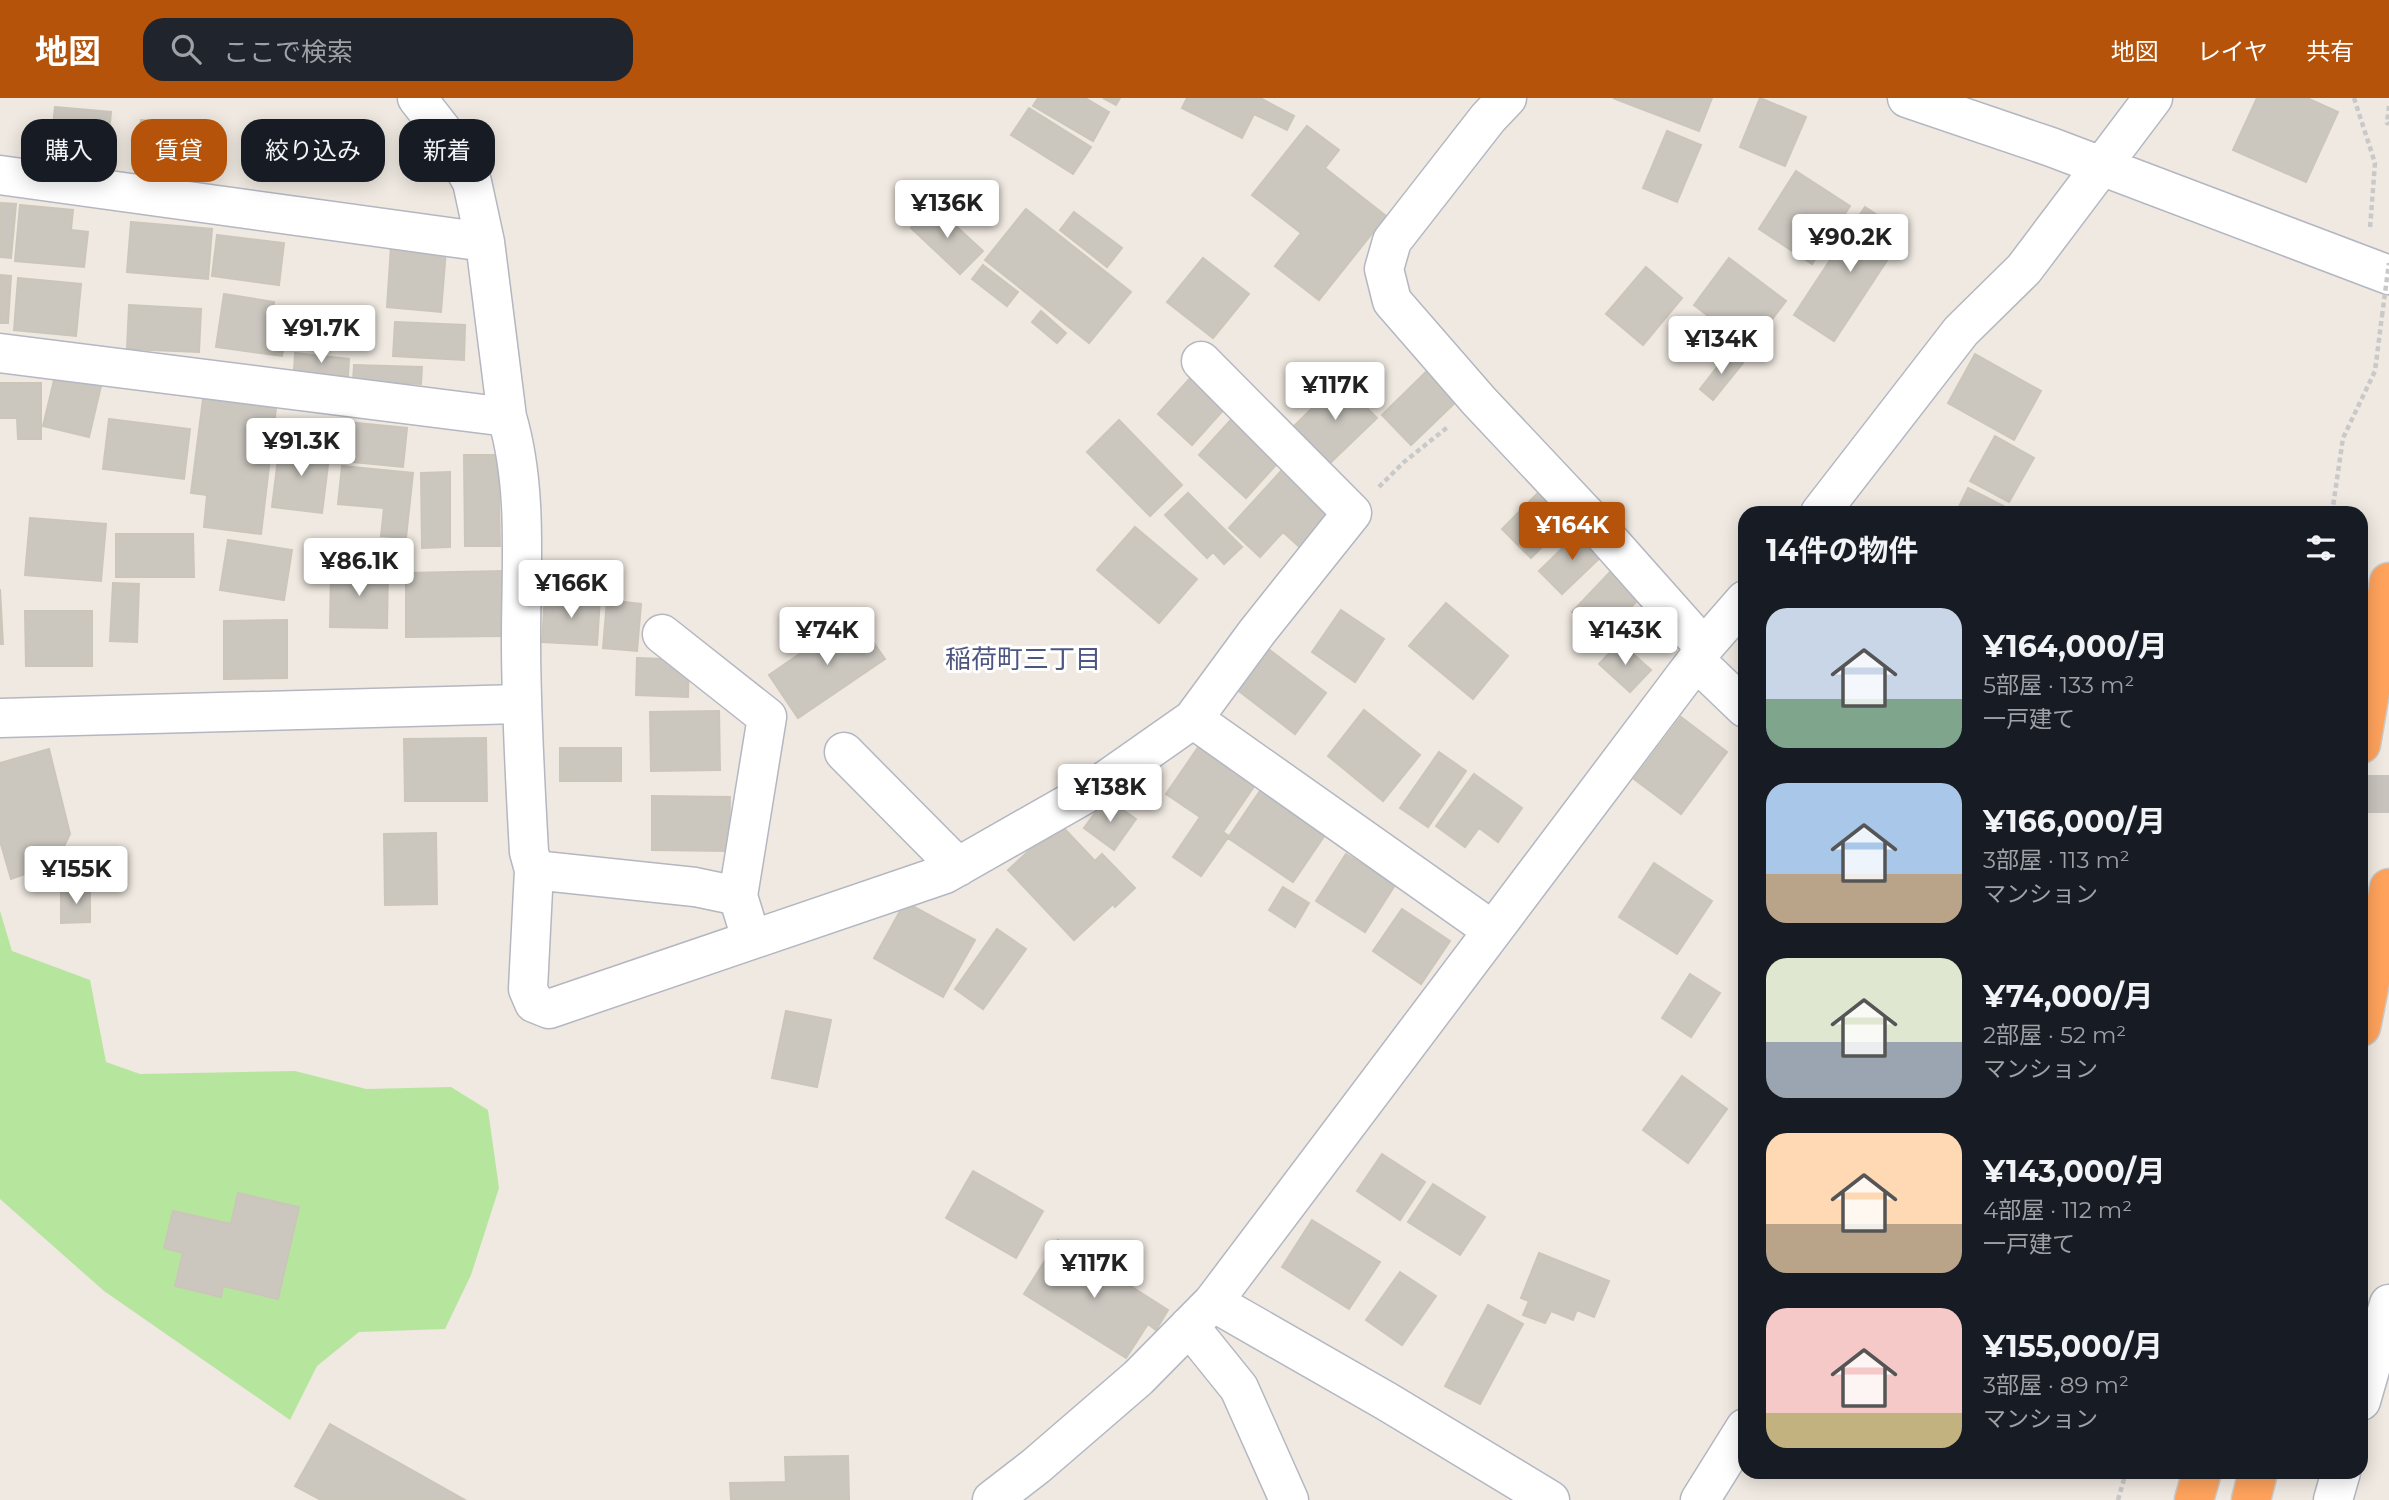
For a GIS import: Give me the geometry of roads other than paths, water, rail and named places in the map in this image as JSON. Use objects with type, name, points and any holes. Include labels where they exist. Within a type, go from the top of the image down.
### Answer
[{"type":"highway","points":[[2368,704],[2389,582]]},
{"type":"highway","points":[[2368,992],[2389,888]]},
{"type":"highway","points":[[2194,1500],[2200,1479]]},
{"type":"highway","points":[[2251,1500],[2256,1479]]},
{"type":"street","points":[[417,98],[442,130],[472,182],[485,242],[507,417],[514,441],[521,501],[521,704],[529,852],[534,870],[528,989],[534,1003],[550,1009],[945,874],[1088,792],[1194,719],[1257,632],[1352,513],[1201,361]]},
{"type":"street","points":[[1507,98],[1488,118],[1392,241],[1384,269],[1392,301],[1479,401],[1592,521],[1738,700]]},
{"type":"street","points":[[1907,98],[2051,146],[2389,275]]},
{"type":"street","points":[[1824,506],[1961,331],[2024,269],[2153,98]]},
{"type":"street","points":[[0,174],[485,242]]},
{"type":"street","points":[[0,353],[507,417]]},
{"type":"street","points":[[992,1500],[1036,1466],[1138,1378],[1201,1314],[1700,654],[1738,608]]},
{"type":"street","points":[[662,634],[767,717],[738,896],[754,939]]},
{"type":"street","points":[[0,718],[521,704]]},
{"type":"street","points":[[1194,719],[1492,930]]},
{"type":"street","points":[[844,752],[958,867]]},
{"type":"street","points":[[534,870],[695,887],[738,896]]},
{"type":"street","points":[[2368,1377],[2389,1304]]},
{"type":"street","points":[[1201,1314],[1239,1388],[1289,1500]]},
{"type":"street","points":[[1201,1314],[1385,1401],[1550,1500]]},
{"type":"street","points":[[2368,1410],[2389,1409]]},
{"type":"street","points":[[1700,1500],[1738,1439]]},
{"type":"street","points":[[2333,1500],[2339,1479]]},
{"type":"tunnel","points":[[2368,794],[2389,794]]},
{"type":"district","name":"稲荷町三丁目","points":[[1023,659]]}]
